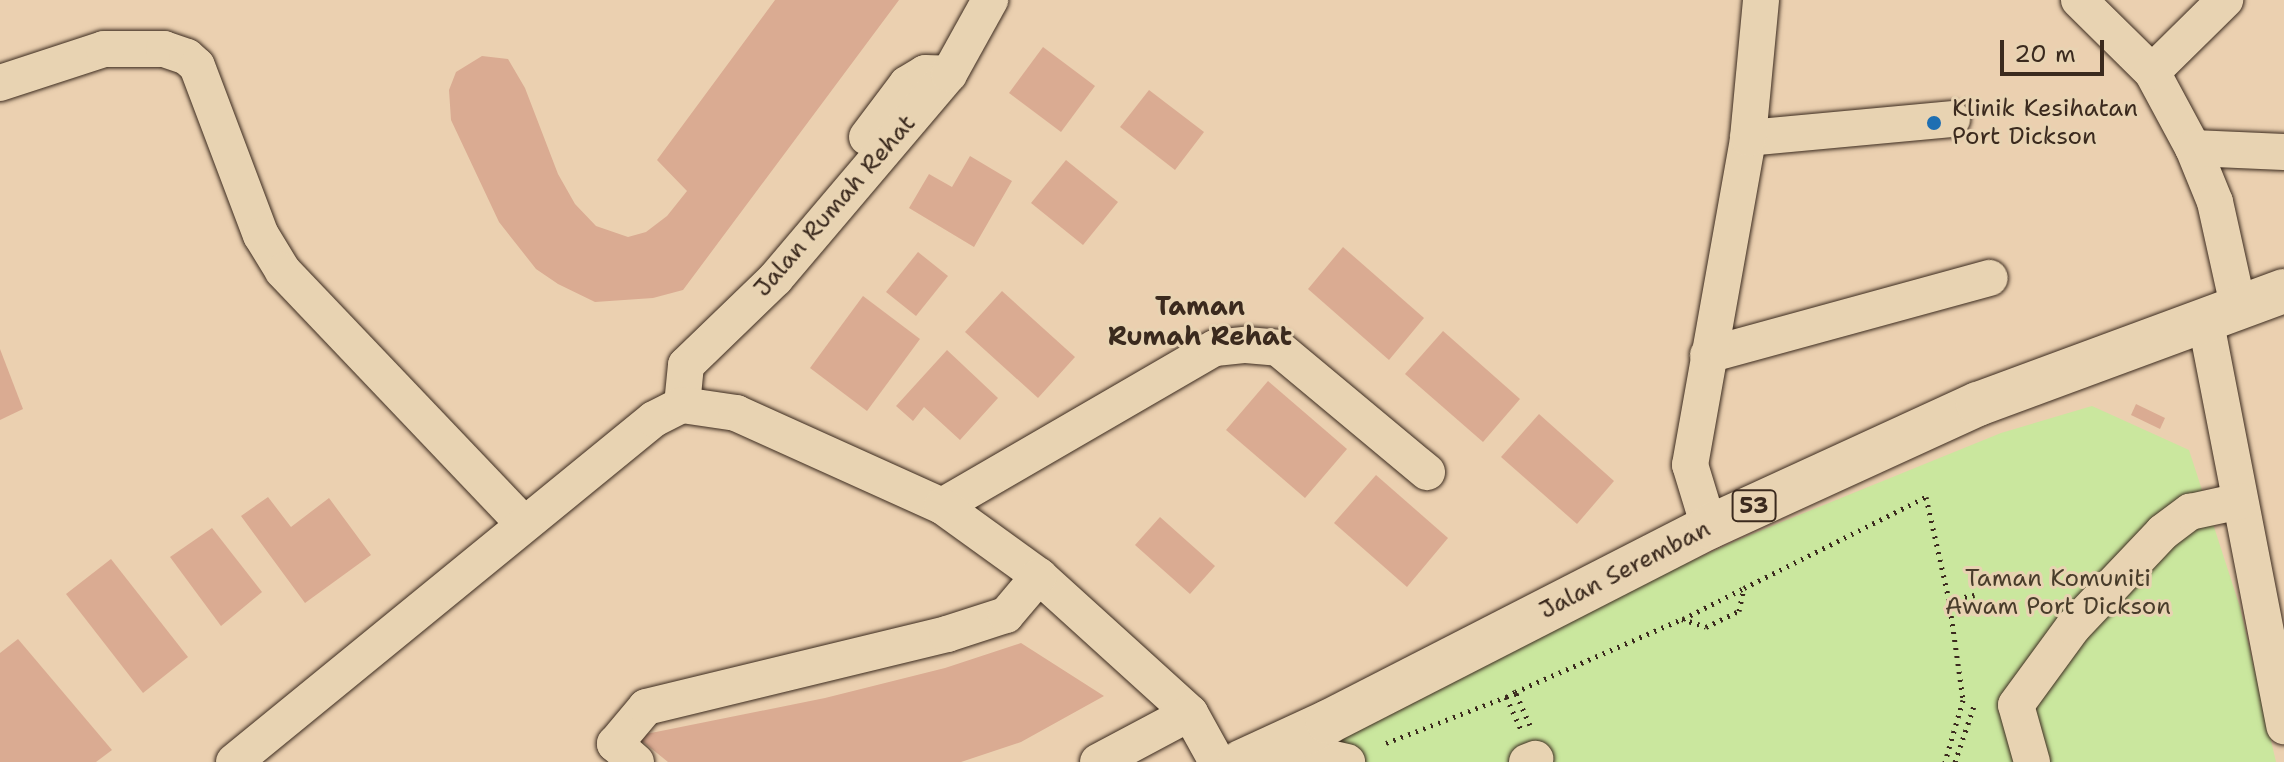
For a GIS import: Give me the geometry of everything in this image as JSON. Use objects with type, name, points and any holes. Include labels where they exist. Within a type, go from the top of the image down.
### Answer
[{"type":"main road","name":"Jalan Seremban","points":[[1247,758],[1709,527],[1978,404],[2284,291]]},
{"type":"street","name":"Jalan Rumah Rehat","points":[[682,405],[686,365],[776,278],[949,74],[990,0]]},
{"type":"street","points":[[1709,527],[1690,465],[1748,138],[1761,0]]},
{"type":"street","points":[[2079,0],[2152,72],[2193,148],[2215,202],[2240,501],[2284,726]]},
{"type":"street","points":[[2152,72],[2225,0]]},
{"type":"street","points":[[0,83],[104,49],[164,49],[187,57],[197,66],[261,235],[283,271],[524,524]]},
{"type":"street","points":[[1748,138],[1952,119]]},
{"type":"street","points":[[2193,148],[2284,152]]},
{"type":"street","points":[[1708,355],[1990,278]]},
{"type":"street","points":[[942,506],[1215,348],[1246,345],[1278,348],[1427,472]]},
{"type":"street","points":[[234,762],[654,419],[682,405],[736,413],[942,506],[1039,576],[1190,713],[1247,758],[1347,762]]},
{"type":"street","points":[[2032,762],[2016,705],[2073,627],[2163,532],[2190,512],[2240,501]]},
{"type":"street","points":[[636,762],[615,744],[646,707],[947,634],[1006,615],[1039,576]]},
{"type":"street","points":[[1098,762],[1190,713]]},
{"type":"path","points":[[1531,750],[1515,692],[1682,619],[1926,497],[1949,600],[1963,700],[1945,762]]},
{"type":"path","points":[[1682,619],[1706,627],[1739,611],[1744,588]]},
{"type":"path","points":[[1949,600],[1975,595]]},
{"type":"path","points":[[1386,743],[1506,697]]},
{"type":"path","points":[[1955,762],[1974,706]]},
{"type":"green space","name":"Taman Komuniti Awam Port Dickson","points":[[2092,406],[2189,450],[2240,607],[2276,762],[1273,762],[1526,636],[1740,539],[2001,433]]},
{"type":"building","points":[[775,0],[899,0],[683,290],[653,298],[595,302],[536,269],[499,222],[451,120],[449,90],[456,72],[482,56],[508,59],[525,88],[558,174],[575,204],[596,226],[628,237],[646,232],[667,216],[687,191],[657,160]]},
{"type":"building","points":[[1043,47],[1095,86],[1061,132],[1009,93]]},
{"type":"building","points":[[1149,90],[1204,132],[1175,170],[1120,127]]},
{"type":"building","points":[[970,156],[1012,181],[974,247],[909,208],[929,174],[952,187]]},
{"type":"building","points":[[1066,160],[1118,202],[1083,245],[1031,203]]},
{"type":"building","points":[[1343,247],[1424,318],[1389,360],[1308,289]]},
{"type":"building","points":[[918,252],[948,276],[916,316],[886,292]]},
{"type":"building","points":[[1002,291],[1075,357],[1038,398],[965,332]]},
{"type":"building","points":[[863,296],[920,339],[867,411],[810,368]]},
{"type":"building","points":[[1443,331],[1520,399],[1483,442],[1405,374]]},
{"type":"building","points":[[0,349],[23,409],[0,420]]},
{"type":"building","points":[[947,350],[998,398],[960,440],[924,407],[913,421],[896,406]]},
{"type":"building","points":[[1268,381],[1347,449],[1305,498],[1226,430]]},
{"type":"building","points":[[2136,404],[2165,418],[2160,429],[2131,415]]},
{"type":"building","points":[[1539,414],[1614,481],[1577,524],[1501,457]]},
{"type":"building","points":[[1376,475],[1448,538],[1407,587],[1334,523]]},
{"type":"building","points":[[268,497],[291,527],[329,498],[371,555],[305,603],[241,516]]},
{"type":"building","points":[[1160,517],[1215,566],[1190,594],[1135,545]]},
{"type":"building","points":[[212,528],[262,592],[221,626],[170,557]]},
{"type":"building","points":[[111,559],[188,657],[143,693],[66,594]]},
{"type":"building","points":[[18,639],[112,750],[96,762],[0,762],[0,653]]},
{"type":"building","points":[[1021,643],[1104,696],[1021,742],[961,762],[668,762],[636,736],[825,698],[945,668]]},
{"type":"place","name":"Klinik Kesihatan Port Dickson","points":[[1934,123]]},
{"type":"district","name":"Taman Rumah Rehat","points":[[1200,321]]}]
